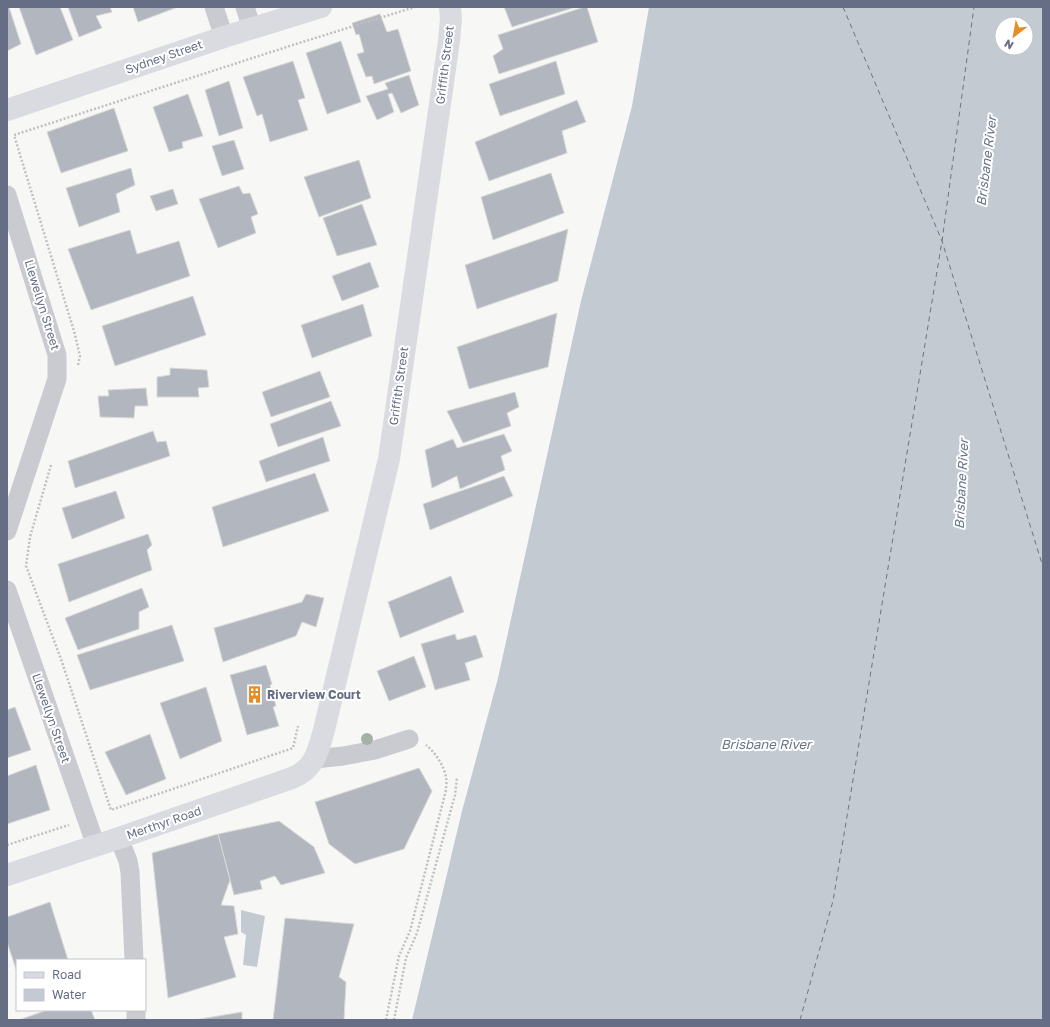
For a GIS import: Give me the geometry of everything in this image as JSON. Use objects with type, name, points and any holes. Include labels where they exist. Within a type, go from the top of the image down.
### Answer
[{"type":"street","points":[[214,7],[224,37]]},
{"type":"street","points":[[245,7],[252,29]]},
{"type":"street","name":"Sydney Street","points":[[7,110],[224,37],[321,7]]},
{"type":"street","name":"Griffith Street","points":[[314,759],[321,743],[389,459],[449,41],[451,19],[450,7]]},
{"type":"street","name":"Llewellyn Street","points":[[7,195],[57,355],[57,378],[7,531]]},
{"type":"street","name":"Llewellyn Street","points":[[7,590],[96,846]]},
{"type":"street","points":[[314,759],[343,756],[375,750],[409,740]]},
{"type":"street","name":"Merthyr Road","points":[[7,875],[96,846],[300,775],[306,770],[314,759]]},
{"type":"street","points":[[119,838],[128,861],[130,872],[134,959]]},
{"type":"path","points":[[77,370],[80,356],[75,337],[14,135],[415,7]]},
{"type":"path","points":[[52,464],[30,537],[26,566],[61,659],[111,810],[293,748],[298,726]]},
{"type":"path","points":[[386,1020],[399,956],[410,931],[446,790],[446,778],[444,771],[430,748],[420,741],[409,740]]},
{"type":"path","points":[[394,1020],[406,958],[419,925],[455,795],[457,778]]},
{"type":"path","points":[[7,845],[72,824]]},
{"type":"water","name":"Brisbane River","points":[[649,7],[1043,7],[1043,1020],[412,1020],[462,811],[498,678],[581,301],[632,106]]},
{"type":"water","points":[[241,910],[265,916],[257,967],[243,965],[246,935],[241,932]]},
{"type":"building","points":[[7,7],[9,7],[21,44],[7,51]]},
{"type":"building","points":[[19,7],[60,7],[73,40],[36,55]]},
{"type":"building","points":[[68,7],[110,7],[112,12],[96,16],[102,28],[79,37]]},
{"type":"building","points":[[133,7],[178,7],[138,22]]},
{"type":"building","points":[[504,7],[576,7],[512,27]]},
{"type":"building","points":[[587,7],[598,42],[499,74],[493,56],[503,49],[498,35]]},
{"type":"building","points":[[380,14],[387,32],[398,29],[411,71],[374,84],[372,76],[366,77],[357,54],[364,52],[359,34],[356,35],[352,23]]},
{"type":"building","points":[[341,41],[361,102],[327,114],[306,53]]},
{"type":"building","points":[[293,61],[305,98],[298,100],[308,130],[270,142],[262,114],[257,116],[243,77]]},
{"type":"building","points":[[556,61],[565,94],[500,116],[489,84]]},
{"type":"building","points":[[409,75],[419,105],[401,113],[392,93],[388,94],[394,112],[377,120],[366,96],[388,89],[385,83]]},
{"type":"building","points":[[229,81],[243,128],[219,136],[205,90]]},
{"type":"building","points":[[188,94],[203,136],[182,142],[183,148],[169,152],[153,107]]},
{"type":"building","points":[[577,100],[586,122],[562,131],[567,153],[489,181],[475,142]]},
{"type":"building","points":[[114,108],[128,151],[61,173],[47,132]]},
{"type":"building","points":[[234,140],[244,169],[222,176],[212,146]]},
{"type":"building","points":[[359,160],[371,198],[319,217],[304,177]]},
{"type":"building","points":[[131,168],[135,185],[116,194],[120,212],[79,227],[66,188]]},
{"type":"building","points":[[551,173],[564,213],[493,240],[481,197]]},
{"type":"building","points":[[239,186],[243,194],[250,193],[258,214],[251,217],[256,233],[218,248],[199,199]]},
{"type":"building","points":[[173,189],[178,204],[156,211],[150,196]]},
{"type":"building","points":[[362,204],[377,245],[337,256],[323,218]]},
{"type":"building","points":[[568,229],[558,281],[477,309],[465,265]]},
{"type":"building","points":[[130,230],[137,254],[179,241],[190,276],[91,310],[68,249]]},
{"type":"building","points":[[370,262],[379,287],[342,301],[332,276]]},
{"type":"building","points":[[193,296],[206,335],[115,366],[102,326]]},
{"type":"building","points":[[363,304],[372,336],[312,358],[301,325]]},
{"type":"building","points":[[557,313],[548,367],[469,389],[457,347]]},
{"type":"building","points":[[170,368],[207,370],[209,387],[198,388],[199,397],[157,397],[157,377],[170,375]]},
{"type":"building","points":[[320,371],[330,397],[271,417],[262,392]]},
{"type":"building","points":[[146,388],[148,406],[135,406],[134,418],[100,417],[98,396],[109,396],[108,390]]},
{"type":"building","points":[[515,392],[519,407],[507,413],[511,426],[463,443],[447,411]]},
{"type":"building","points":[[331,401],[341,426],[278,447],[270,424]]},
{"type":"building","points":[[153,431],[157,442],[166,441],[170,456],[75,488],[68,461]]},
{"type":"building","points":[[504,434],[512,451],[501,456],[505,470],[460,489],[457,476],[432,488],[425,450],[453,439],[457,448]]},
{"type":"building","points":[[323,437],[330,461],[266,482],[259,461]]},
{"type":"building","points":[[315,473],[329,511],[223,547],[212,507]]},
{"type":"building","points":[[504,476],[513,496],[430,530],[423,504]]},
{"type":"building","points":[[116,491],[125,518],[72,539],[62,508]]},
{"type":"building","points":[[148,534],[152,545],[147,550],[152,570],[69,602],[58,564]]},
{"type":"building","points":[[451,576],[464,612],[400,638],[388,602]]},
{"type":"building","points":[[142,588],[149,607],[139,612],[139,629],[78,650],[65,618]]},
{"type":"building","points":[[306,594],[324,598],[316,627],[302,622],[296,636],[223,662],[214,628],[302,602]]},
{"type":"building","points":[[172,625],[184,661],[90,690],[77,655]]},
{"type":"building","points":[[455,634],[457,640],[476,635],[483,657],[465,663],[470,680],[435,690],[421,644]]},
{"type":"building","points":[[414,656],[426,687],[389,701],[377,671]]},
{"type":"building","name":"Riverview Court","points":[[266,665],[272,684],[270,685],[276,706],[273,707],[279,726],[247,735],[230,675]]},
{"type":"building","points":[[206,687],[222,741],[180,759],[160,703]]},
{"type":"building","points":[[15,707],[31,750],[7,758],[7,710]]},
{"type":"building","points":[[150,734],[166,779],[126,795],[105,752]]},
{"type":"building","points":[[36,765],[50,810],[7,824],[7,776]]},
{"type":"building","points":[[419,768],[432,791],[404,849],[355,864],[329,844],[315,802]]},
{"type":"building","points":[[279,821],[314,847],[325,873],[281,885],[275,876],[260,881],[262,889],[234,895],[218,834]]},
{"type":"building","points":[[218,834],[230,880],[221,905],[234,906],[238,934],[224,937],[236,977],[168,998],[152,853]]},
{"type":"building","points":[[50,902],[68,959],[16,959],[16,969],[7,942],[7,917]]},
{"type":"building","points":[[285,918],[354,924],[339,977],[346,982],[344,1020],[273,1020]]},
{"type":"building","points":[[44,1011],[91,1011],[95,1020],[19,1020]]},
{"type":"building","points":[[242,1012],[242,1020],[194,1020]]},
{"type":"ferry route","points":[[843,7],[942,241],[1043,567]]},
{"type":"ferry route","points":[[800,1020],[833,901],[942,241],[974,7]]},
{"type":"place","name":"Riverview Court","points":[[254,695]]}]
